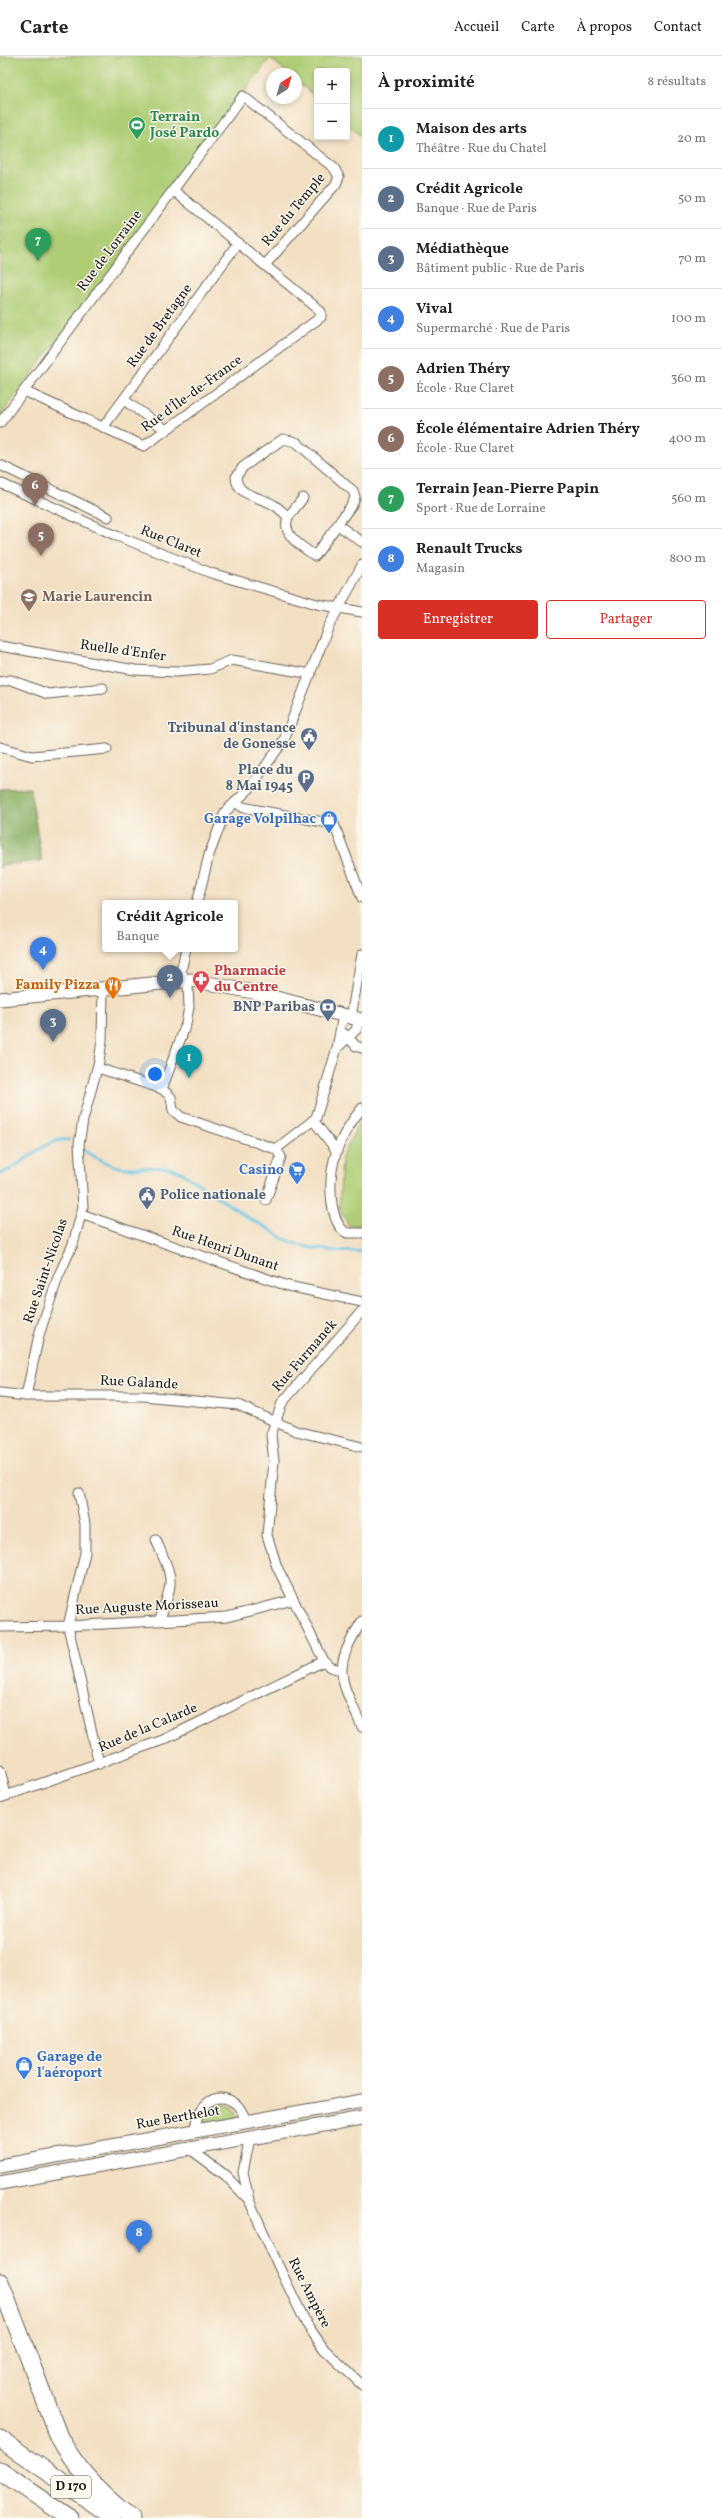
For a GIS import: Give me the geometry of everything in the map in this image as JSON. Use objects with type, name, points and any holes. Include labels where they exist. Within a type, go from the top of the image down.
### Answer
[{"type":"highway","points":[[0,2282],[25,2345],[50,2419],[62,2443],[92,2485],[131,2518]]},
{"type":"highway","name":"D 170","points":[[0,2439],[114,2518]]},
{"type":"highway","name":"D 170","points":[[0,2471],[70,2518]]},
{"type":"main road","points":[[0,999],[192,980],[253,992],[354,1018]]},
{"type":"main road","name":"Rue Berthelot","points":[[0,2166],[362,2101]]},
{"type":"main road","points":[[0,2183],[362,2118]]},
{"type":"street","name":"Rue de Lorraine","points":[[0,423],[243,96]]},
{"type":"street","name":"Rue du Temple","points":[[243,96],[334,168],[339,176],[336,184],[265,265]]},
{"type":"street","points":[[173,190],[265,265]]},
{"type":"street","name":"Rue de Bretagne","points":[[104,426],[238,243]]},
{"type":"street","name":"Rue d'Île-de-France","points":[[24,391],[104,426],[144,446],[321,317],[321,312],[265,265]]},
{"type":"street","points":[[124,400],[166,430]]},
{"type":"street","points":[[288,517],[273,504],[243,492],[236,485],[236,477],[243,467],[283,440],[289,439],[296,442],[353,492],[355,497],[353,503],[315,556],[294,541],[287,531],[286,524],[288,517],[303,498]]},
{"type":"street","points":[[0,465],[108,517]]},
{"type":"street","name":"Rue Claret","points":[[0,483],[117,536],[210,573],[264,590],[362,612]]},
{"type":"street","points":[[338,525],[362,542]]},
{"type":"street","points":[[198,900],[209,855],[225,812],[250,788],[276,754],[338,607],[362,565]]},
{"type":"street","name":"Ruelle d'Enfer","points":[[0,646],[135,670],[176,672],[210,669],[232,660],[311,674]]},
{"type":"street","points":[[0,682],[11,680],[48,694],[102,688]]},
{"type":"street","points":[[0,746],[32,756],[107,749]]},
{"type":"street","points":[[236,802],[242,807],[334,824],[362,898]]},
{"type":"street","points":[[162,1089],[186,1024],[189,1007],[188,986],[184,981],[181,971],[185,952]]},
{"type":"street","points":[[337,1048],[356,1030],[354,1018],[362,954]]},
{"type":"street","name":"Rue Saint-Nicolas","points":[[26,1396],[39,1335],[58,1277],[73,1244],[83,1207],[79,1144],[83,1120],[98,1068],[102,1041],[103,990]]},
{"type":"street","points":[[276,1149],[313,1120],[320,1109],[341,1029],[354,1018]]},
{"type":"street","points":[[341,1029],[356,1046],[362,1048]]},
{"type":"street","points":[[98,1068],[162,1089],[171,1097],[173,1110],[181,1117],[276,1149],[281,1157],[266,1200]]},
{"type":"street","points":[[362,1108],[327,1166],[333,1210],[339,1226],[347,1233],[362,1233]]},
{"type":"street","points":[[313,1120],[336,1150]]},
{"type":"street","name":"Rue Henri Dunant","points":[[81,1214],[288,1286],[362,1302]]},
{"type":"street","name":"Rue Furmanek","points":[[274,1421],[289,1395],[362,1311]]},
{"type":"street","name":"Rue Galande","points":[[0,1393],[26,1396],[87,1395],[206,1400],[238,1405],[296,1431],[362,1447]]},
{"type":"street","points":[[274,1421],[271,1435],[274,1461],[268,1535],[277,1567],[324,1661],[330,1667],[340,1670]]},
{"type":"street","points":[[79,1494],[86,1524],[85,1553],[68,1626],[99,1764]]},
{"type":"street","points":[[156,1540],[171,1576],[171,1587],[160,1619]]},
{"type":"street","name":"Rue Auguste Morisseau","points":[[0,1627],[68,1626],[160,1619],[227,1617],[293,1600]]},
{"type":"street","points":[[362,1621],[347,1645],[340,1670],[344,1686],[362,1727]]},
{"type":"street","name":"Rue de la Calarde","points":[[3,1796],[99,1764],[163,1740],[324,1661]]},
{"type":"street","points":[[0,1770],[3,1796]]},
{"type":"street","points":[[195,2132],[195,2121],[199,2110],[213,2099],[225,2099],[234,2103],[247,2122]]},
{"type":"street","name":"Rue Ampère","points":[[250,2138],[243,2172],[249,2200],[306,2323],[324,2349],[362,2385]]},
{"type":"street","name":"Rue Ampère","points":[[190,2149],[225,2175],[249,2200]]},
{"type":"green space","points":[[0,56],[362,56],[362,137],[350,127],[350,68],[314,68],[314,95],[302,85],[302,68],[282,68],[270,58],[0,416]]},
{"type":"green space","points":[[30,788],[42,861],[1,865],[0,869],[0,789]]},
{"type":"green space","points":[[362,1117],[362,1225],[349,1226],[339,1208],[342,1157]]},
{"type":"green space","points":[[218,2103],[230,2106],[237,2116],[235,2119],[205,2124],[202,2122],[206,2109]]},
{"type":"waterway","points":[[0,1174],[9,1170],[50,1143],[60,1140],[69,1140]]},
{"type":"waterway","points":[[83,1150],[114,1166],[126,1168],[160,1167],[181,1172],[253,1221],[293,1242],[323,1250],[362,1251]]},
{"type":"place","name":"Terrain José Pardo","points":[[137,140]]},
{"type":"place","name":"Terrain Jean-Pierre Papin","points":[[38,261]]},
{"type":"place","name":"École élémentaire Adrien Théry","points":[[35,506]]},
{"type":"place","name":"Adrien Théry","points":[[41,556]]},
{"type":"place","name":"Marie Laurencin","points":[[29,612]]},
{"type":"place","name":"Tribunal d'instance de Gonesse","points":[[309,751]]},
{"type":"place","name":"Place du 8 Mai 1945","points":[[306,793]]},
{"type":"place","name":"Garage Volpilhac","points":[[329,834]]},
{"type":"place","name":"Vival","points":[[43,970]]},
{"type":"place","name":"Pharmacie du Centre","points":[[201,994]]},
{"type":"place","name":"Crédit Agricole","points":[[170,998]]},
{"type":"place","name":"Family Pizza","points":[[113,1000]]},
{"type":"place","name":"BNP Paribas","points":[[328,1022]]},
{"type":"place","name":"Médiathèque","points":[[53,1042]]},
{"type":"place","name":"Maison des arts","points":[[189,1078]]},
{"type":"place","name":"Casino","points":[[297,1185]]},
{"type":"place","name":"Police nationale","points":[[147,1210]]},
{"type":"place","name":"Garage de l'aéroport","points":[[24,2080]]},
{"type":"place","name":"Renault Trucks","points":[[139,2253]]}]
